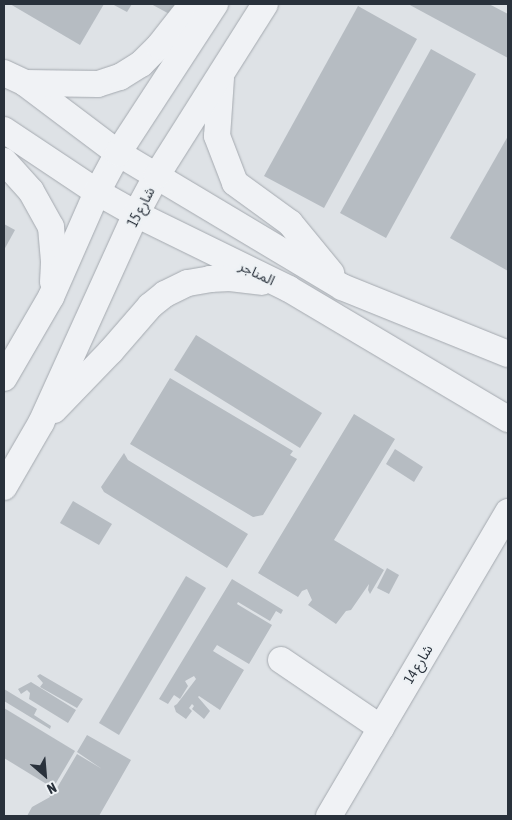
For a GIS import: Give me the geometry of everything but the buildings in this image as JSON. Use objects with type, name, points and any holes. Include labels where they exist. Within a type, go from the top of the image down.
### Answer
[{"type":"street","points":[[14,78],[98,84],[120,76],[141,64],[192,4]]},
{"type":"street","points":[[4,378],[51,297],[97,192],[118,153],[215,4]]},
{"type":"street","name":"شارع 15","points":[[4,487],[41,423],[136,214],[158,175],[265,4]]},
{"type":"street","points":[[221,76],[217,136],[235,183],[290,223],[342,287]]},
{"type":"street","points":[[14,78],[118,153],[158,175],[342,287],[508,354]]},
{"type":"street","name":"المناجر","points":[[4,130],[97,192],[136,214],[289,288],[508,419]]},
{"type":"street","points":[[4,161],[31,191],[51,227],[54,263],[51,297]]},
{"type":"street","name":"شارع 15","points":[[41,423],[111,351],[150,306],[165,294],[188,283],[210,279],[252,280],[289,288]]},
{"type":"street","name":"شارع 14","points":[[329,816],[508,512]]},
{"type":"street","points":[[281,660],[381,728]]}]
